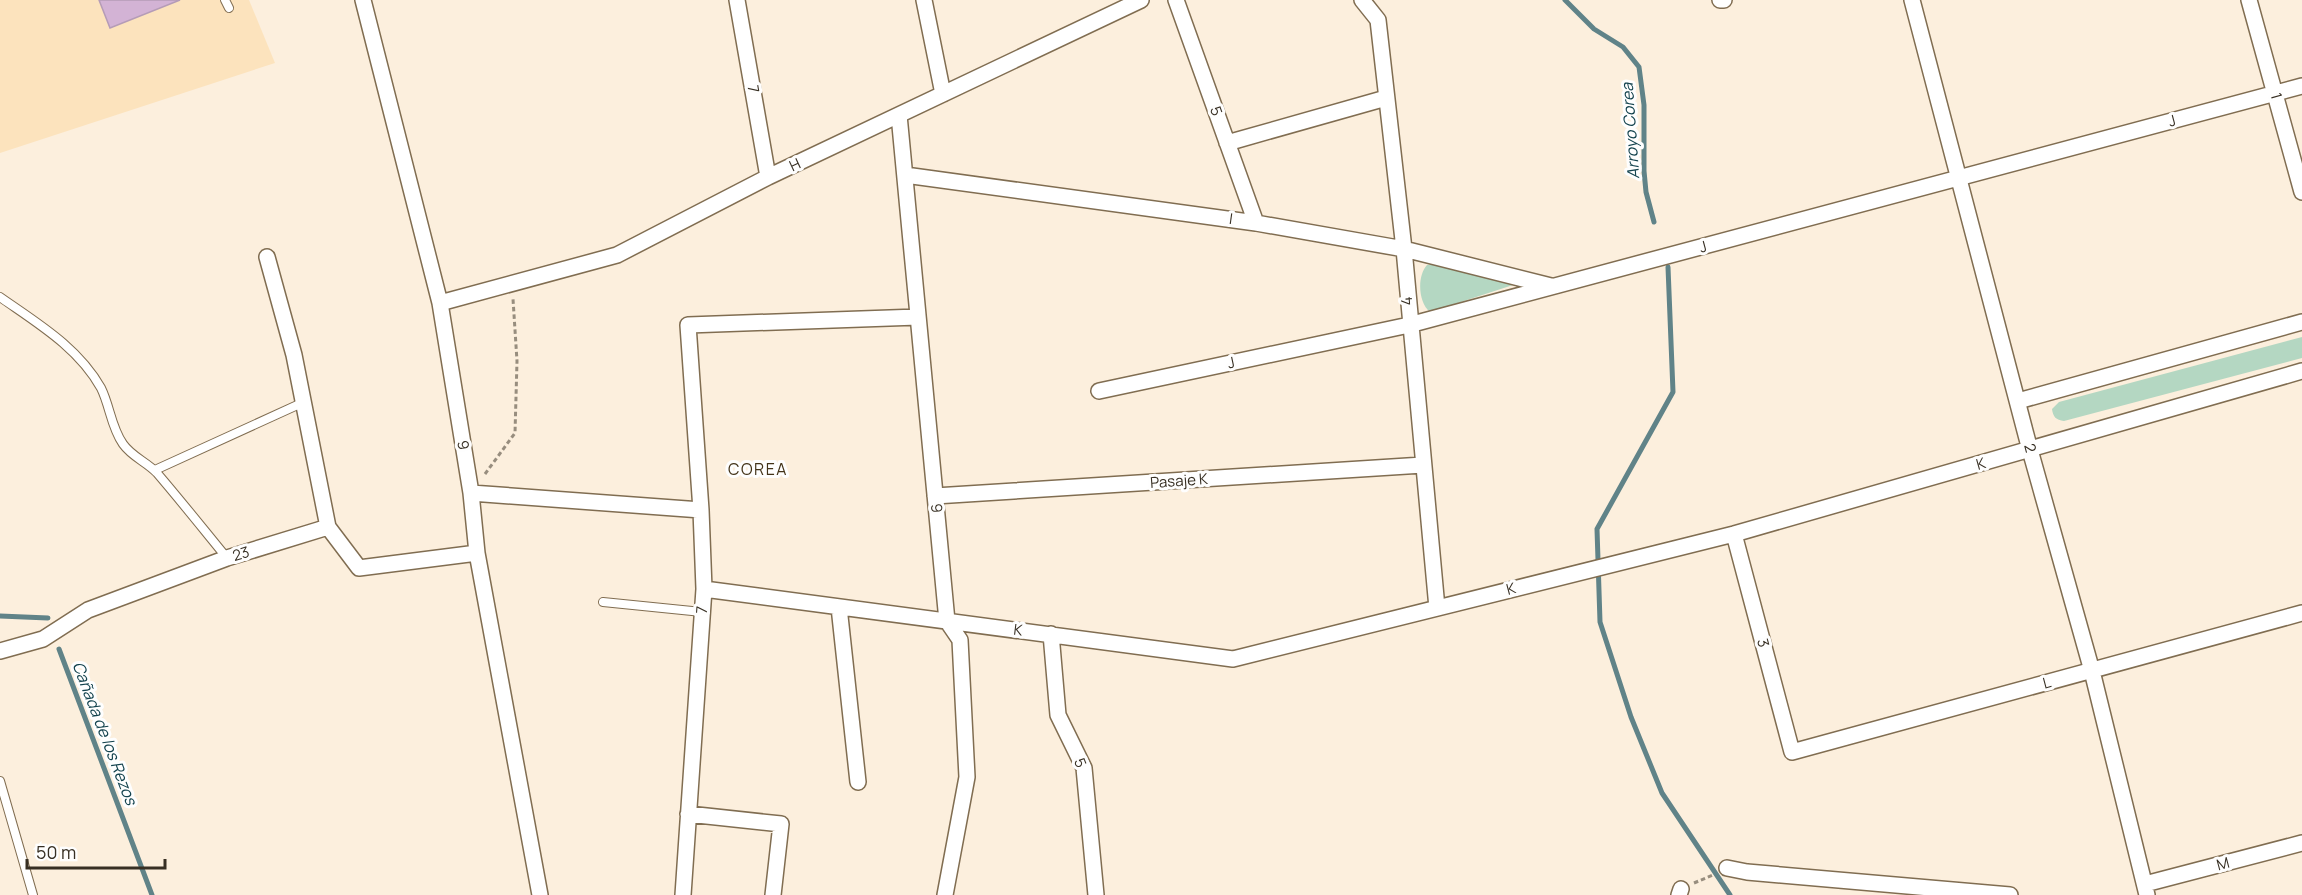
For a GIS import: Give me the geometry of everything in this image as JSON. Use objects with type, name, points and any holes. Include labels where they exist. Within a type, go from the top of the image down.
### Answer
[{"type":"street","name":"9","points":[[363,0],[440,303],[471,493],[477,553],[540,895]]},
{"type":"street","name":"7","points":[[737,0],[768,177]]},
{"type":"street","points":[[924,0],[943,94]]},
{"type":"street","name":"H","points":[[440,303],[617,255],[768,177],[1141,0]]},
{"type":"street","name":"5","points":[[1176,0],[1256,223]]},
{"type":"street","name":"4","points":[[1362,0],[1378,20],[1404,249],[1409,325],[1437,608]]},
{"type":"street","name":"2","points":[[1912,0],[2030,450],[2092,671],[2146,890]]},
{"type":"street","name":"1","points":[[2249,0],[2302,192]]},
{"type":"street","name":"J","points":[[1099,391],[1409,325],[2302,86]]},
{"type":"street","points":[[1227,143],[1386,98]]},
{"type":"street","name":"6","points":[[899,115],[947,621],[960,640],[967,777],[945,895]]},
{"type":"street","name":"I","points":[[904,175],[1256,223],[1404,249],[1554,286]]},
{"type":"street","points":[[267,257],[294,355],[328,527],[359,568],[477,553]]},
{"type":"street","name":"7","points":[[683,895],[704,589],[688,325],[918,317]]},
{"type":"street","points":[[2018,401],[2302,322]]},
{"type":"street","name":"K","points":[[704,589],[1233,659],[1569,573],[1734,534],[2302,371]]},
{"type":"street","name":"Pasaje K","points":[[935,496],[1423,465]]},
{"type":"street","points":[[471,493],[701,510]]},
{"type":"street","name":"23","points":[[0,651],[43,639],[87,610],[227,558],[328,527]]},
{"type":"street","name":"3","points":[[1734,534],[1792,752]]},
{"type":"street","points":[[840,607],[858,782]]},
{"type":"street","name":"L","points":[[1792,752],[2302,613]]},
{"type":"street","name":"5","points":[[1051,634],[1058,715],[1084,768],[1096,895]]},
{"type":"street","points":[[688,814],[781,824],[773,895]]},
{"type":"street","name":"M","points":[[2146,890],[2302,843]]},
{"type":"street","points":[[1727,868],[1747,872],[2010,895]]},
{"type":"lane","points":[[0,297],[58,338],[78,357],[94,377],[106,399],[112,422],[124,446],[136,458],[155,470],[227,558]]},
{"type":"lane","points":[[155,470],[304,402]]},
{"type":"lane","points":[[603,602],[702,612]]},
{"type":"lane","points":[[0,781],[33,895]]},
{"type":"path","points":[[471,493],[515,433],[517,361],[512,284]]},
{"type":"path","points":[[1680,892],[1727,868]]},
{"type":"shaded area","points":[[0,0],[249,0],[275,63],[0,153]]},
{"type":"green space","points":[[1434,264],[1513,285],[1430,312],[1421,296],[1420,282],[1427,265]]},
{"type":"green space","points":[[2302,337],[2302,358],[2064,421],[2055,418],[2053,414],[2052,409],[2059,402]]},
{"type":"building","points":[[99,0],[180,0],[110,28]]},
{"type":"waterway","name":"Arroyo Corea","points":[[1565,0],[1594,29],[1623,47],[1639,67],[1644,105],[1646,192],[1654,222]]},
{"type":"waterway","points":[[1668,267],[1673,392],[1597,529],[1600,622],[1631,717],[1662,793],[1730,895]]},
{"type":"waterway","name":"Cañada de los Rezos","points":[[0,616],[48,618]]},
{"type":"waterway","name":"Cañada de los Rezos","points":[[59,649],[152,895]]},
{"type":"district","name":"COREA","points":[[758,469]]}]
